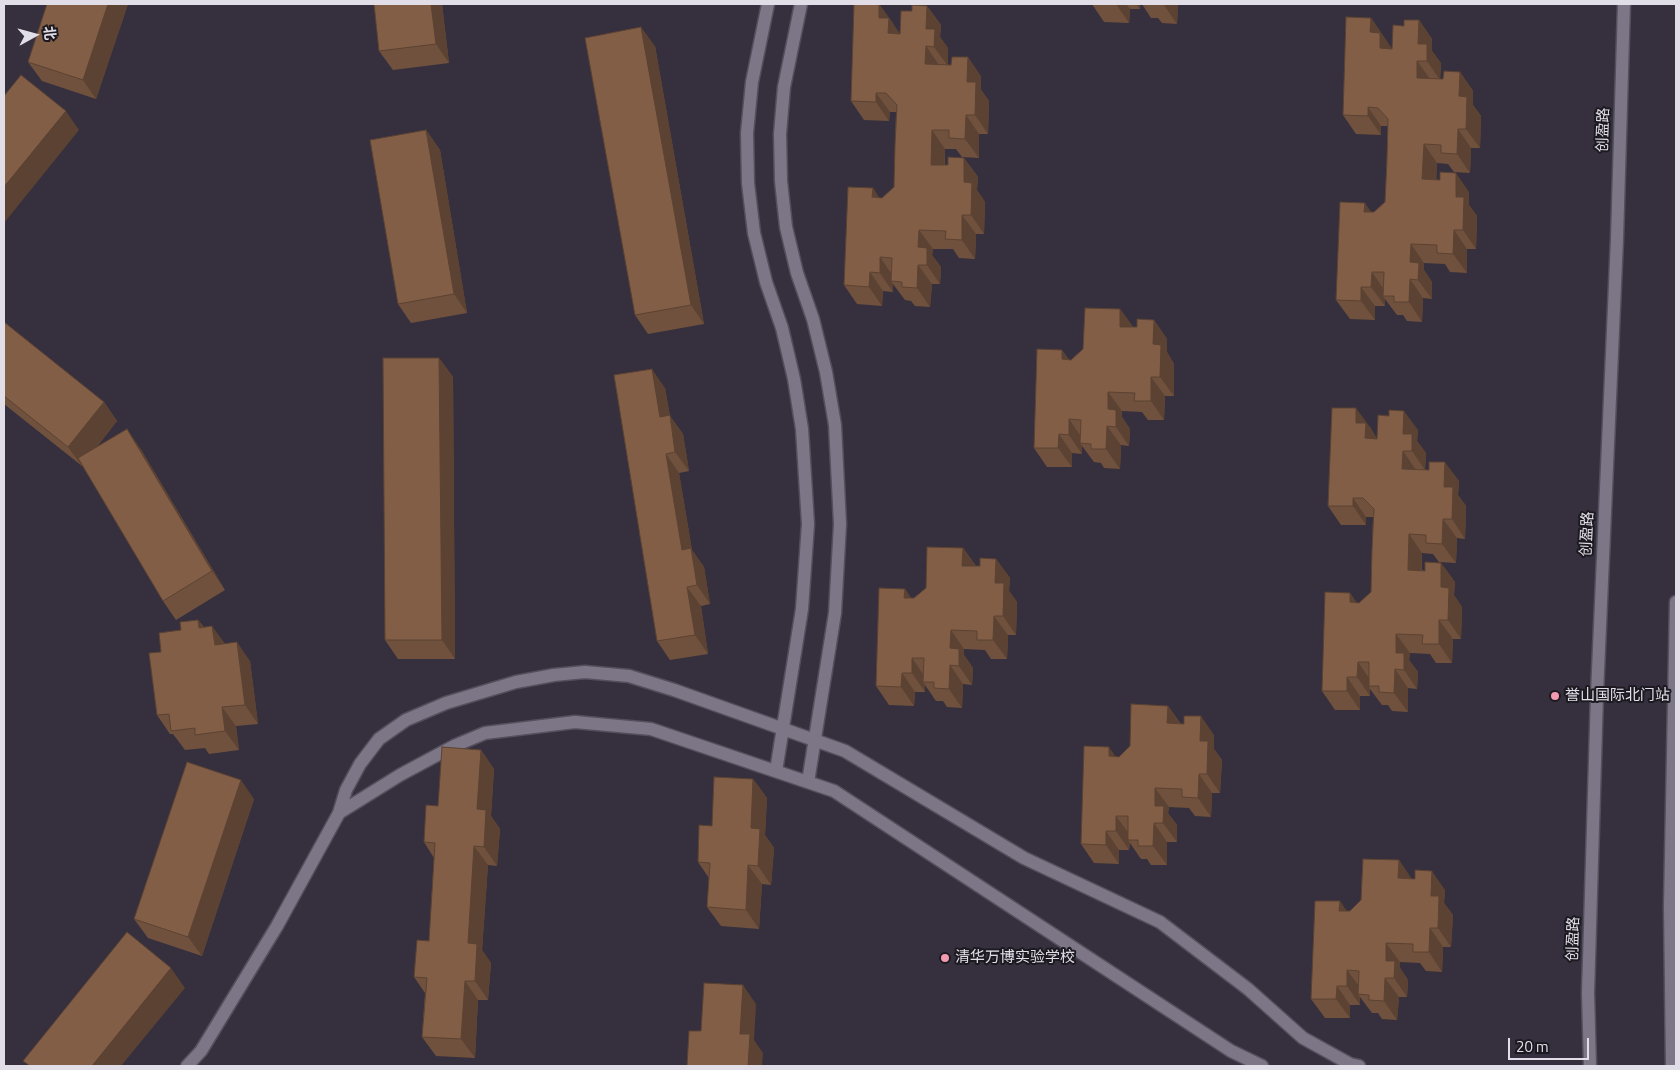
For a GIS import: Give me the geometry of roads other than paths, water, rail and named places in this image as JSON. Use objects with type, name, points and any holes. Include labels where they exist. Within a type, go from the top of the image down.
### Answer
[{"type":"street","points":[[768,4],[752,82],[747,133],[748,183],[760,258],[782,328],[795,387],[802,430],[808,524],[802,609],[776,772]]},
{"type":"street","points":[[801,4],[784,87],[780,134],[780,181],[786,227],[797,273],[813,319],[826,372],[835,425],[840,524],[835,613],[808,782]]},
{"type":"street","name":"创盈路","points":[[1590,1066],[1588,993],[1597,694],[1617,239],[1624,4]]},
{"type":"street","points":[[1672,1066],[1670,906],[1676,602]]},
{"type":"street","points":[[187,1066],[201,1051],[277,926],[339,813],[346,790],[360,764],[379,739],[406,720],[446,703],[526,680],[585,672],[629,676],[674,690],[845,751],[1024,858],[1160,922],[1248,990],[1303,1038],[1350,1064],[1359,1066]]},
{"type":"street","points":[[339,813],[400,775],[454,746],[485,733],[575,722],[651,728],[834,791],[1231,1051],[1262,1066]]},
{"type":"place","name":"誉山国际北门站","points":[[1555,696]]},
{"type":"place","name":"清华万博实验学校","points":[[945,958]]}]
